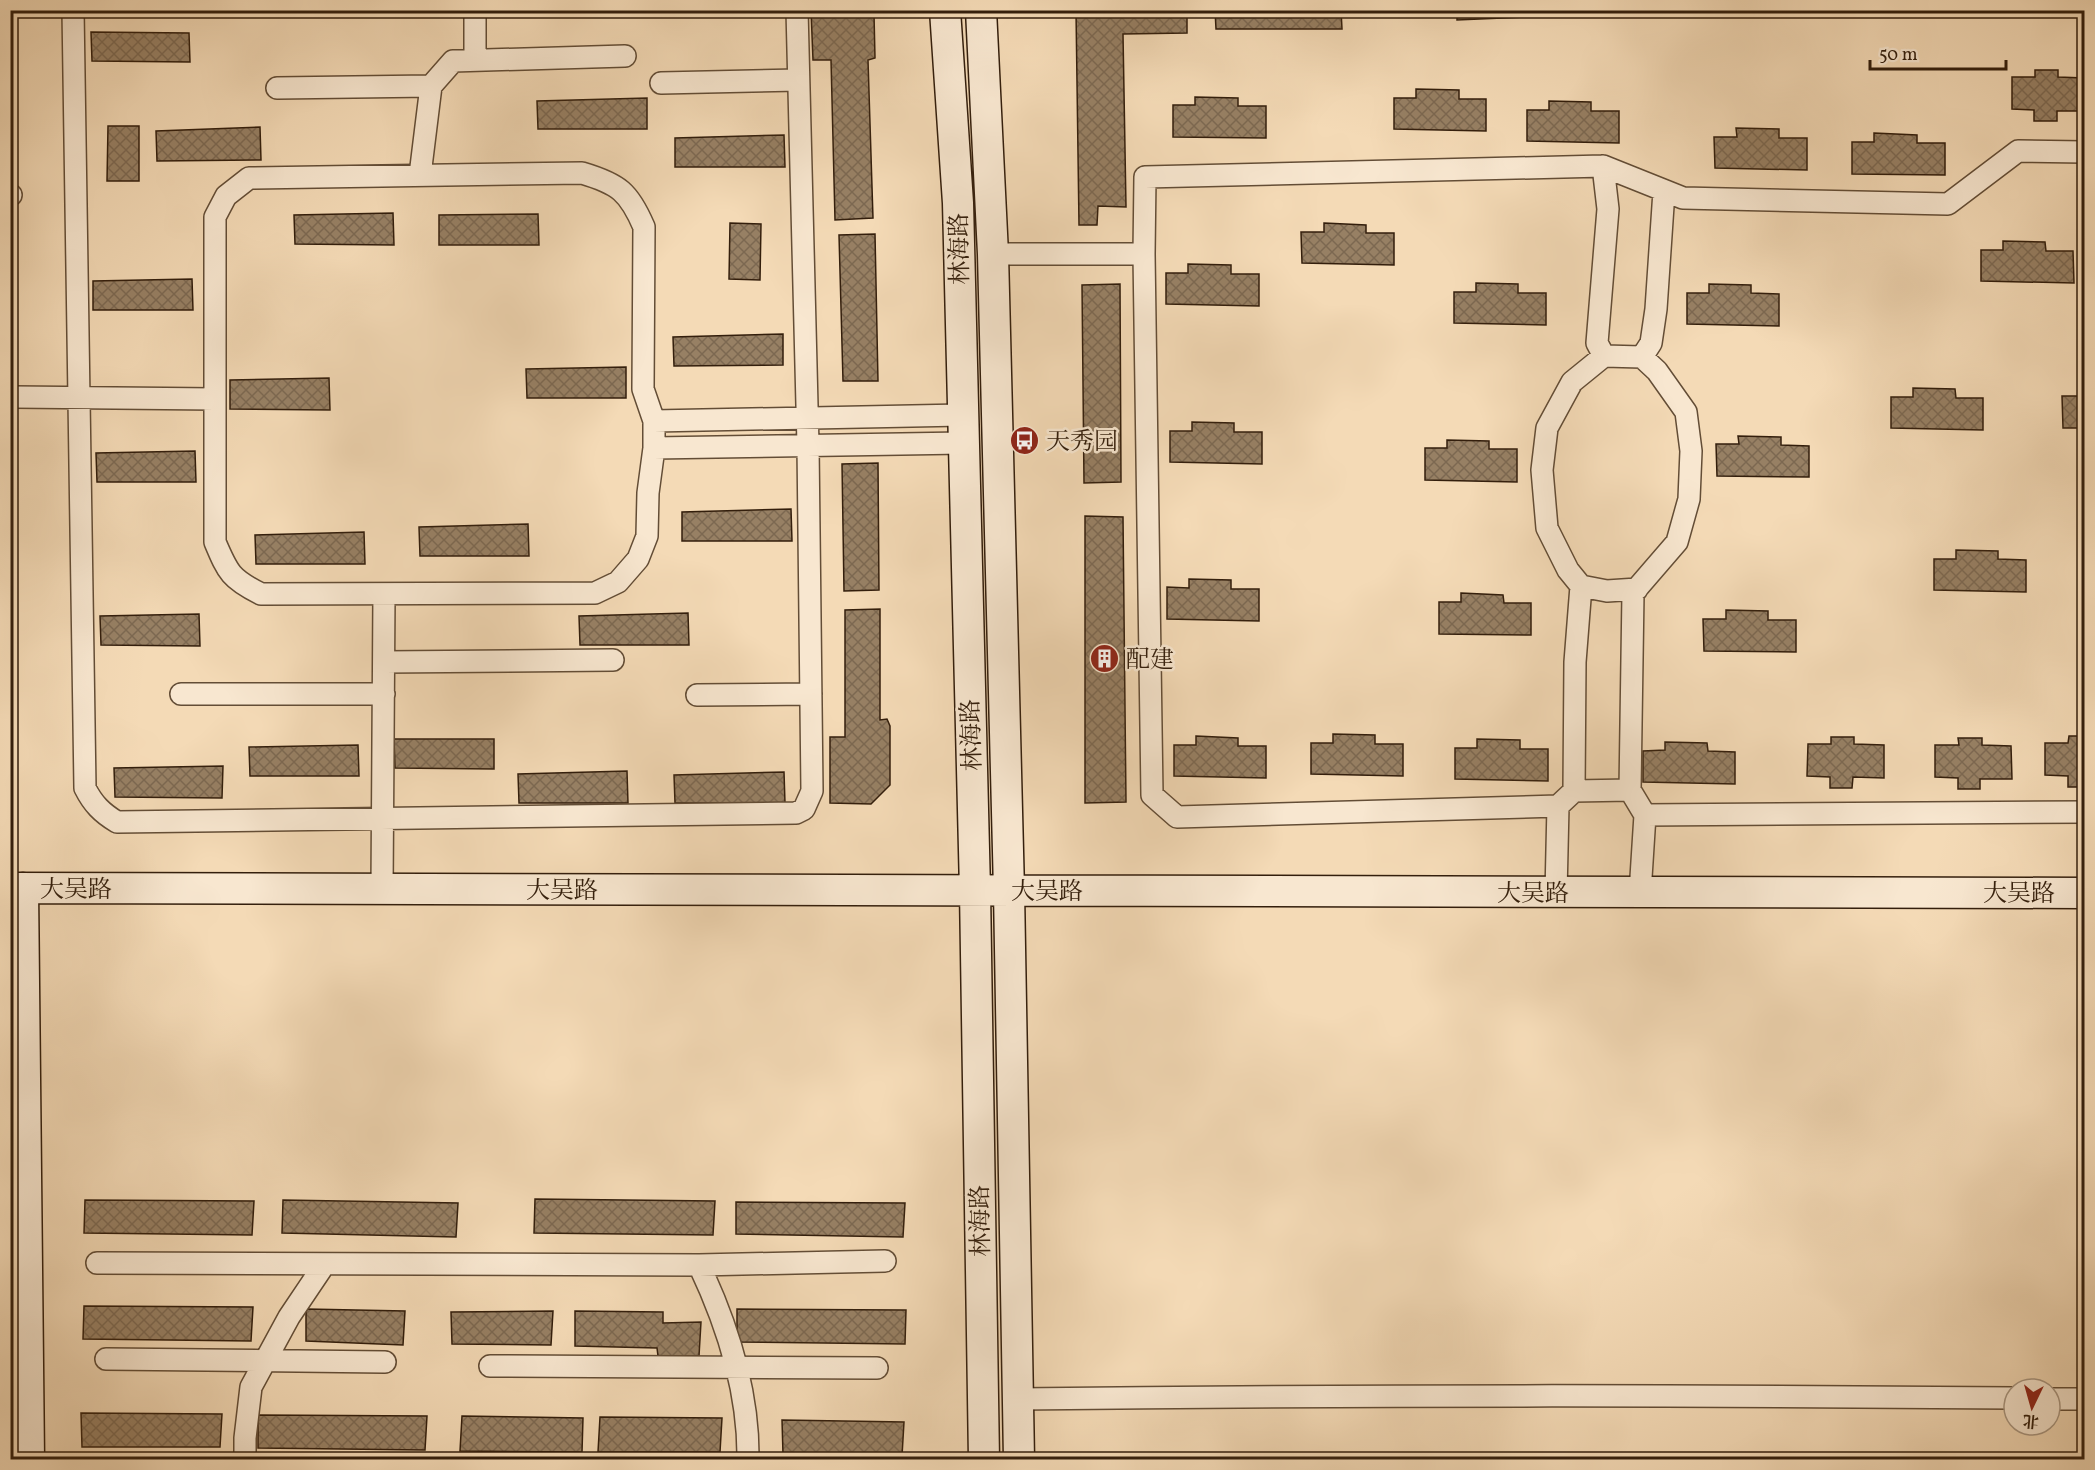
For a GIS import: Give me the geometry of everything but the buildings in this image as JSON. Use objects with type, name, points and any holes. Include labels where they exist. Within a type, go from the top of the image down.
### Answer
[{"type":"main road","name":"林海路","points":[[945,10],[958,203],[975,890],[984,1460]]},
{"type":"main road","name":"林海路","points":[[981,10],[993,254],[1010,891],[1019,1460]]},
{"type":"main road","name":"大吴路","points":[[17,888],[2085,893]]},
{"type":"main road","points":[[17,888],[29,1460]]},
{"type":"street","points":[[73,10],[85,788],[92,802],[104,814],[117,822],[796,813],[804,809],[812,791],[808,445],[797,10]]},
{"type":"street","points":[[475,10],[475,60]]},
{"type":"street","points":[[420,175],[431,86],[453,61],[625,56]]},
{"type":"street","points":[[661,83],[798,80]]},
{"type":"street","points":[[277,88],[431,86]]},
{"type":"street","points":[[1630,790],[1574,791],[1558,806],[1177,817],[1152,795],[1144,254],[1145,177],[1603,166],[1683,198],[1948,204],[2018,151],[2085,152]]},
{"type":"street","points":[[1603,166],[1608,208],[1597,343],[1604,356]]},
{"type":"street","points":[[582,173],[616,185],[635,205],[644,226],[643,389],[654,421],[654,448],[648,493],[646,536],[638,559],[618,582],[595,594],[261,594],[240,583],[225,567],[215,542],[215,218],[226,196],[249,178],[420,175],[582,173]]},
{"type":"street","points":[[1642,357],[1651,343],[1656,309],[1664,191]]},
{"type":"street","points":[[993,254],[1144,254]]},
{"type":"street","points":[[1637,589],[1607,591],[1581,586],[1568,570],[1546,528],[1542,470],[1547,428],[1572,382],[1604,356],[1642,357],[1657,371],[1686,412],[1691,451],[1689,499],[1677,542],[1637,589],[1633,592],[1630,790],[1645,815],[1640,893]]},
{"type":"street","points":[[14,397],[215,399]]},
{"type":"street","points":[[654,421],[807,418],[962,429]]},
{"type":"street","points":[[654,448],[808,445],[962,429]]},
{"type":"street","points":[[1574,791],[1575,662],[1581,586]]},
{"type":"street","points":[[382,890],[384,594]]},
{"type":"street","points":[[384,662],[613,660]]},
{"type":"street","points":[[181,694],[384,694]]},
{"type":"street","points":[[697,695],[811,694]]},
{"type":"street","points":[[1556,893],[1558,806]]},
{"type":"street","points":[[1645,815],[2085,812]]},
{"type":"street","points":[[97,1263],[699,1265],[885,1261]]},
{"type":"street","points":[[245,1460],[245,1438],[251,1388],[289,1317],[324,1264]]},
{"type":"street","points":[[699,1265],[715,1298],[737,1368],[746,1413],[748,1460]]},
{"type":"street","points":[[106,1359],[385,1362]]},
{"type":"street","points":[[490,1366],[877,1368]]},
{"type":"street","points":[[1018,1399],[1256,1396],[2002,1398]]},
{"type":"street","points":[[2062,1399],[2085,1399]]},
{"type":"place","name":"天秀园","points":[[1025,441]]},
{"type":"place","name":"配建","points":[[1105,659]]}]
